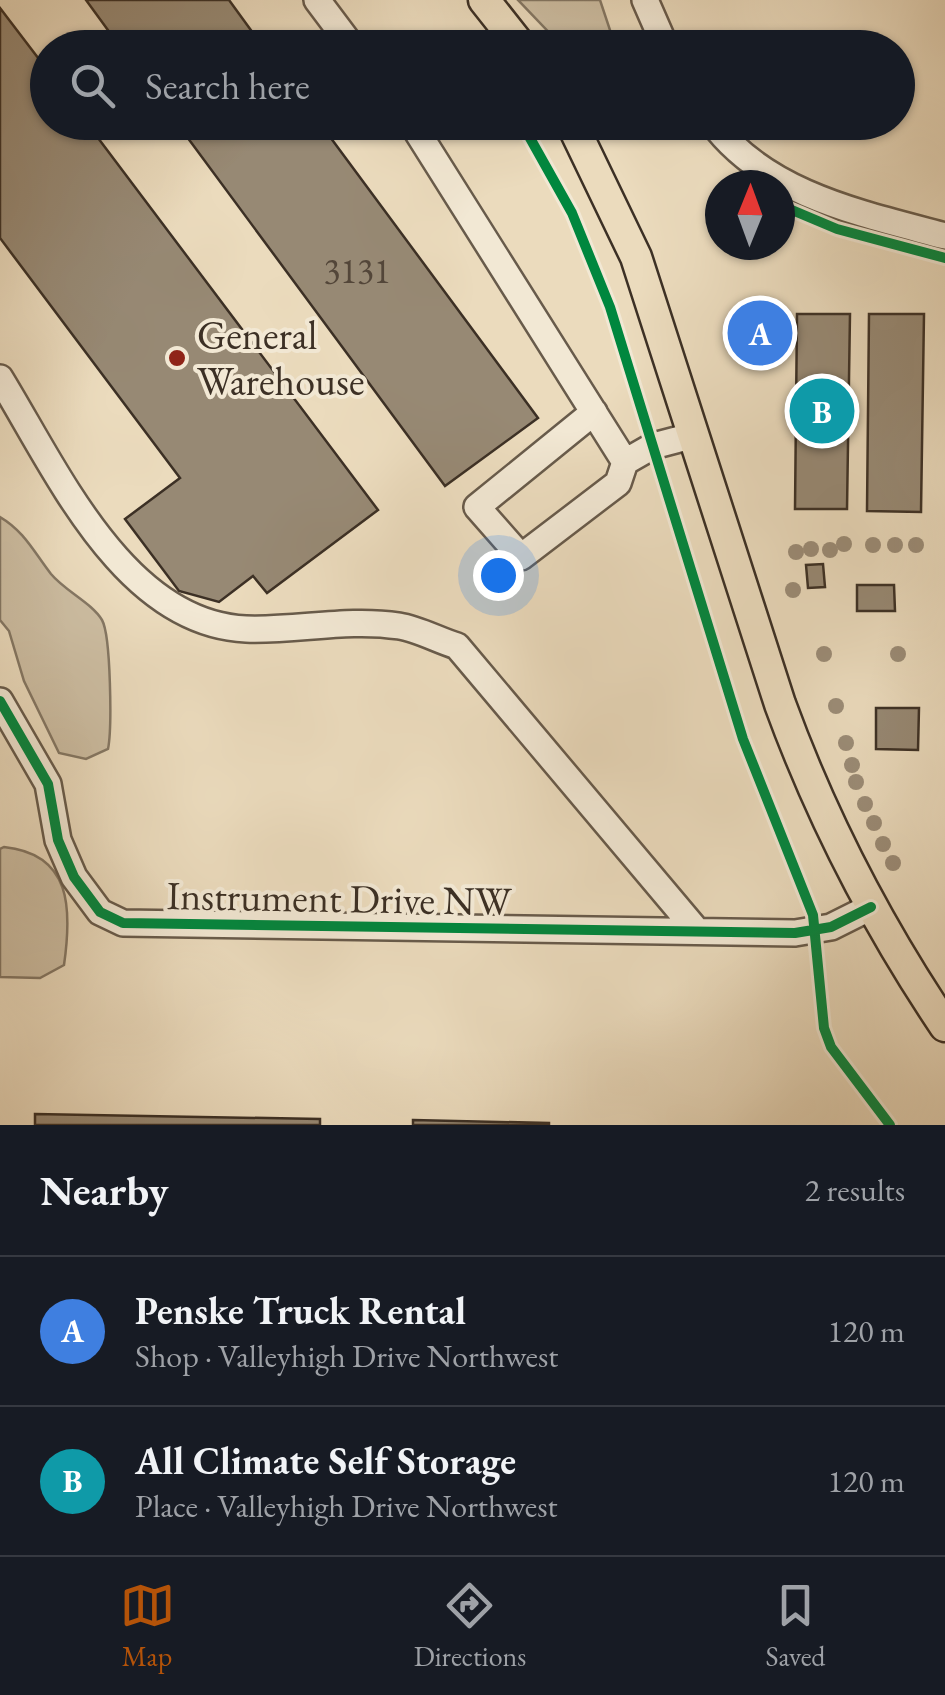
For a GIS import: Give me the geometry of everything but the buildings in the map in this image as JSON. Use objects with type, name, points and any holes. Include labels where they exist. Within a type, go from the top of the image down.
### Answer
[{"type":"main road","points":[[484,0],[508,30]]},
{"type":"main road","points":[[580,140],[636,256],[790,732],[871,907],[945,1026]]},
{"type":"street","points":[[316,0],[339,30]]},
{"type":"street","points":[[645,0],[658,30]]},
{"type":"street","points":[[422,140],[625,462]]},
{"type":"street","points":[[731,140],[765,171],[828,204],[945,236]]},
{"type":"street","points":[[0,378],[94,532],[168,608],[194,619],[244,629],[338,623],[401,626],[457,646],[697,931]]},
{"type":"street","points":[[594,412],[477,507],[521,557],[618,484],[625,462],[653,446],[695,435]]},
{"type":"street","name":"Instrument Drive NW","points":[[0,701],[48,784],[58,840],[74,878],[100,912],[123,923],[817,930],[871,907]]},
{"type":"shaded area","points":[[518,0],[600,0],[610,30],[547,30]]},
{"type":"shaded area","points":[[0,517],[22,535],[51,574],[102,620],[109,663],[108,749],[86,759],[59,753],[24,681],[9,631],[0,620]]},
{"type":"shaded area","points":[[4,847],[43,861],[62,888],[68,924],[64,965],[40,978],[0,977],[0,849]]},
{"type":"cycle path","points":[[531,140],[572,213],[610,307],[743,739],[813,915],[824,1028],[831,1047],[890,1125]]},
{"type":"cycle path","points":[[795,211],[837,229],[945,258]]},
{"type":"cycle path","points":[[0,701],[48,784],[58,840],[74,877],[100,912],[123,923],[795,933],[831,927],[871,907]]},
{"type":"place","name":"Penske Truck Rental","points":[[760,333]]},
{"type":"place","name":"General Warehouse","points":[[177,358]]},
{"type":"place","name":"All Climate Self Storage","points":[[822,411]]}]
